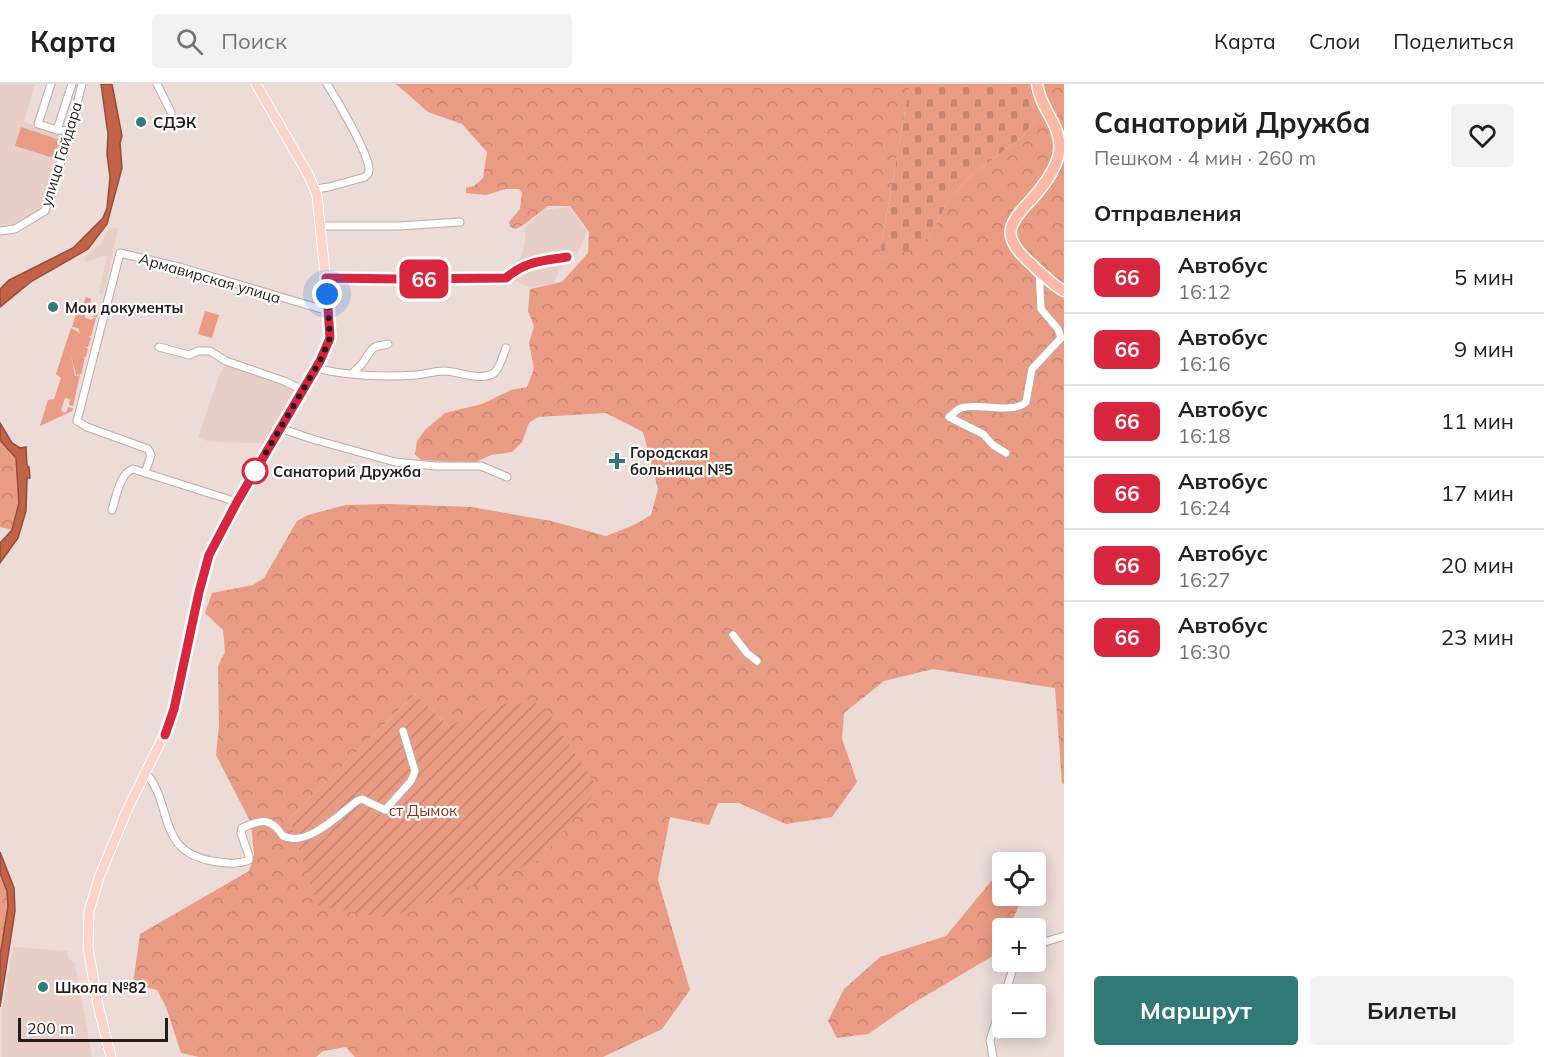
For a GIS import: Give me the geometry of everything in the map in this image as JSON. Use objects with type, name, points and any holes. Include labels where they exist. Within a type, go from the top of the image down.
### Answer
[{"type":"highway","points":[[1037,84],[1043,107],[1059,131],[1058,156],[1042,186],[1014,219],[1011,232],[1018,251],[1064,291]]},
{"type":"main road","points":[[111,1057],[89,955],[87,935],[89,911],[100,875],[128,808],[165,735],[174,709],[205,568],[237,502],[316,368],[330,338],[321,226],[315,189],[256,84]]},
{"type":"street","points":[[51,84],[38,124],[57,130],[70,131]]},
{"type":"street","points":[[57,130],[72,84]]},
{"type":"street","name":"улица Гайдара","points":[[0,231],[15,229],[45,211],[82,84]]},
{"type":"street","points":[[157,84],[171,112]]},
{"type":"street","points":[[315,189],[364,177],[368,174],[369,169],[365,155],[343,109],[327,84]]},
{"type":"street","points":[[321,226],[399,226],[460,222]]},
{"type":"street","name":"Армавирская улица","points":[[145,472],[151,455],[148,449],[87,427],[77,421],[120,253],[183,268],[328,311]]},
{"type":"street","points":[[326,278],[506,278],[519,267],[529,263],[567,257]]},
{"type":"street","points":[[1006,453],[993,446],[983,434],[949,417],[961,408],[1018,407],[1026,402],[1032,369],[1061,338],[1058,329],[1041,309],[1039,271]]},
{"type":"street","points":[[353,373],[364,361],[369,350],[374,346],[388,344]]},
{"type":"street","points":[[159,347],[189,355],[198,351],[210,351],[226,361],[303,390]]},
{"type":"street","points":[[316,368],[330,372],[374,376],[418,375],[441,371],[481,376],[496,371],[506,348]]},
{"type":"street","points":[[280,428],[395,462],[436,466],[481,465],[507,477]]},
{"type":"street","points":[[112,510],[126,472],[133,469],[237,502]]},
{"type":"street","points":[[733,634],[747,653],[757,661]]},
{"type":"street","points":[[146,774],[153,782],[170,830],[179,846],[205,859],[242,863],[249,860],[241,833],[242,828],[254,823],[264,820],[272,822],[283,836],[298,839],[317,832],[357,801],[362,800],[385,810],[411,781],[415,771],[403,731]]},
{"type":"street","points":[[1046,942],[1064,936]]},
{"type":"street","points":[[992,1034],[990,1040],[993,1057]]},
{"type":"shaded area","points":[[0,84],[35,84],[24,122],[67,136],[42,208],[14,225],[0,224]]},
{"type":"shaded area","points":[[101,84],[112,84],[122,136],[120,143],[122,168],[107,224],[88,249],[32,281],[0,307],[0,289],[9,280],[73,248],[103,218],[107,208],[110,177],[107,154],[108,134]]},
{"type":"shaded area","points":[[569,207],[587,232],[577,254],[560,268],[554,283],[529,287],[511,278],[511,269],[521,257],[525,244],[525,228],[544,210]]},
{"type":"shaded area","points":[[110,227],[118,229],[104,292],[99,294],[107,255],[86,262],[84,257],[101,244]]},
{"type":"shaded area","points":[[226,365],[294,390],[265,443],[211,442],[198,438],[220,373]]},
{"type":"shaded area","points":[[0,423],[12,443],[20,448],[26,447],[30,478],[27,478],[26,511],[18,538],[0,563],[0,543],[12,530],[19,503],[16,458],[0,440]]},
{"type":"shaded area","points":[[0,852],[14,888],[15,911],[0,1007],[0,956],[8,906],[7,891],[0,873]]},
{"type":"shaded area","name":"Школа №82","points":[[13,947],[67,951],[68,959],[75,963],[92,1057],[2,1057],[2,1011]]},
{"type":"green space","points":[[396,84],[915,84],[909,89],[880,252],[885,258],[930,236],[948,201],[969,177],[1022,137],[1036,119],[1029,84],[1064,84],[1064,784],[1062,783],[1055,688],[933,669],[884,681],[844,713],[842,739],[857,782],[832,817],[786,824],[739,803],[718,803],[709,825],[670,817],[658,880],[690,990],[662,1029],[603,1057],[355,1057],[346,1047],[323,1051],[316,1057],[199,1057],[181,1053],[166,1007],[157,990],[133,984],[140,934],[249,871],[254,854],[251,823],[216,755],[219,725],[218,666],[225,652],[223,630],[205,613],[212,593],[253,585],[264,578],[297,521],[308,515],[346,505],[471,507],[551,521],[606,536],[634,525],[651,515],[658,489],[643,432],[606,413],[538,417],[529,423],[522,442],[512,452],[491,455],[474,463],[421,460],[415,454],[417,441],[425,430],[445,413],[482,404],[511,390],[527,387],[534,369],[529,343],[534,326],[528,311],[530,289],[562,282],[588,253],[589,232],[570,206],[548,206],[516,229],[510,227],[509,222],[520,209],[522,193],[519,189],[506,189],[486,195],[466,193],[466,188],[474,186],[483,178],[487,152],[462,124],[428,112]],"holes":[[[415,694],[449,726],[289,819]]]},
{"type":"green space","points":[[915,84],[1029,84],[1036,119],[1022,137],[969,177],[948,201],[930,236],[913,248],[885,258],[880,252],[909,89]]},
{"type":"green space","points":[[21,127],[60,140],[54,158],[15,146]]},
{"type":"green space","points":[[86,297],[91,299],[90,305],[95,307],[95,311],[100,312],[97,317],[86,313],[85,318],[92,320],[96,318],[91,336],[88,337],[91,338],[88,347],[85,347],[88,349],[86,357],[82,357],[85,358],[81,374],[76,375],[71,355],[75,376],[80,375],[73,406],[69,405],[70,399],[65,398],[61,411],[66,413],[68,407],[73,408],[72,411],[40,426],[48,400],[54,399],[61,378],[56,374],[71,328],[80,333],[78,328],[72,327],[79,304],[83,305]]},
{"type":"green space","points":[[205,311],[219,315],[212,338],[198,334]]},
{"type":"green space","points":[[0,440],[16,458],[19,503],[12,530],[0,527]]},
{"type":"green space","name":"ст Дымок","points":[[415,694],[449,726],[499,704],[542,703],[598,789],[540,860],[387,918],[318,906],[289,819]]},
{"type":"green space","points":[[0,873],[8,891],[8,906],[0,956]]},
{"type":"green space","points":[[992,880],[992,906],[1019,906],[1013,918],[992,918],[992,957],[910,1005],[868,1034],[837,1038],[828,1021],[844,989],[880,957],[946,936]]},
{"type":"bus line","name":"66","points":[[165,735],[174,709],[209,555],[237,502],[320,361],[330,338],[326,278],[506,278],[519,267],[529,263],[567,257]]},
{"type":"place","name":"СДЭК","points":[[141,122]]},
{"type":"place","name":"Мои документы","points":[[53,307]]},
{"type":"place","name":"Городская больница №5","points":[[617,461]]},
{"type":"place","name":"Санаторий Дружба","points":[[255,471]]},
{"type":"place","name":"Школа №82","points":[[43,987]]},
{"type":"route","points":[[255,471],[320,361],[330,338],[327,294]]}]
